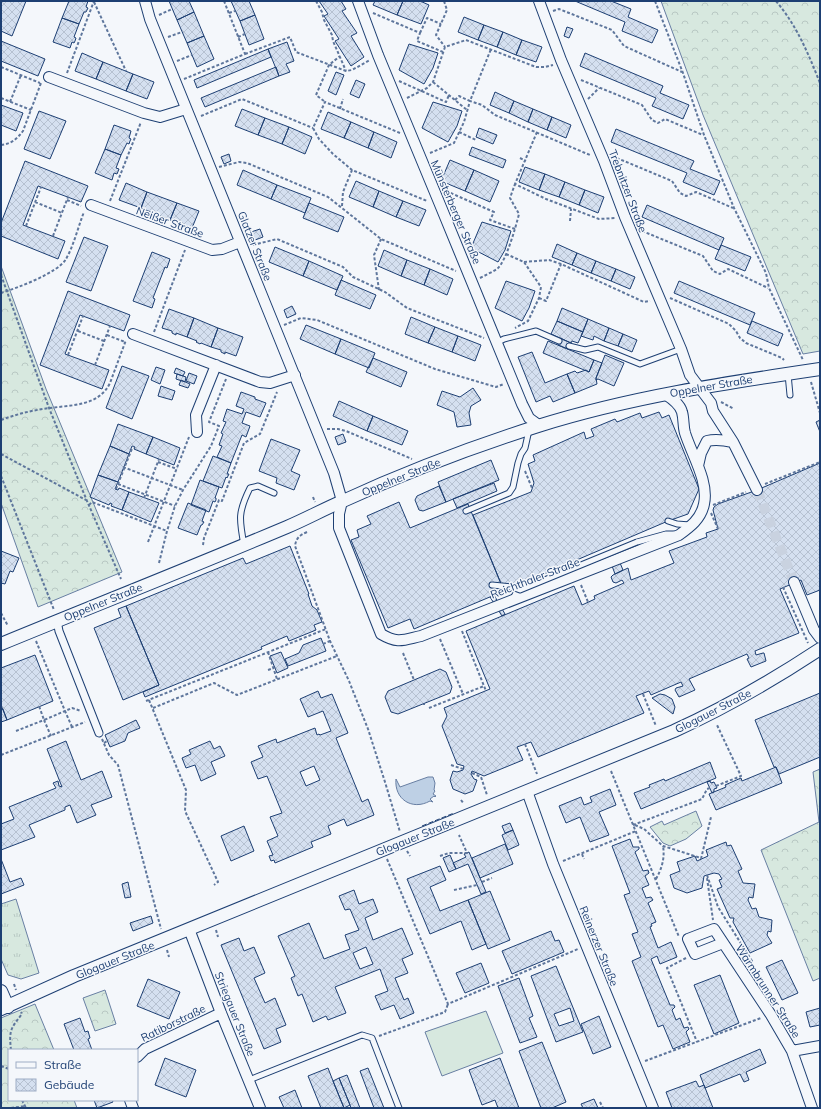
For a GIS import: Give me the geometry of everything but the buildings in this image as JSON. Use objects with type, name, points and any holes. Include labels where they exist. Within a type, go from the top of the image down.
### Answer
[{"type":"street","name":"Glatzer Straße","points":[[145,1],[150,19],[186,109],[318,431],[334,473],[342,501]]},
{"type":"street","name":"Trebnitzer Straße","points":[[539,1],[561,60],[602,156],[631,232],[681,349],[690,375],[711,403],[717,418],[733,442],[757,490]]},
{"type":"street","name":"Münsterberger Straße","points":[[359,5],[386,75],[442,207],[496,343],[528,418],[534,427]]},
{"type":"street","points":[[45,80],[63,82],[144,113],[160,117],[186,109]]},
{"type":"street","name":"Neißer Straße","points":[[91,205],[212,250],[242,245]]},
{"type":"street","points":[[133,334],[260,382],[270,383],[295,375]]},
{"type":"street","points":[[197,432],[196,415],[216,366]]},
{"type":"street","name":"Oppelner Straße","points":[[1,644],[244,545],[342,501],[454,455],[534,427],[599,409],[665,394],[700,387],[788,374],[810,377],[820,369]]},
{"type":"street","name":"Reichthaler Straße","points":[[342,501],[339,514],[339,528],[381,634],[389,639],[398,641],[421,636],[679,535],[692,525],[700,516],[704,504],[705,488],[685,432],[682,411],[672,399],[665,394]]},
{"type":"street","points":[[698,468],[700,453],[707,442],[720,440],[733,442]]},
{"type":"street","points":[[794,582],[814,630],[820,638]]},
{"type":"street","points":[[57,621],[59,631],[99,733]]},
{"type":"street","name":"Glogauer Straße","points":[[4,1008],[74,976],[404,842],[702,718],[753,691],[820,649]]},
{"type":"street","name":"Reinerzer Straße","points":[[527,791],[553,864],[653,1108]]},
{"type":"street","name":"Striegauer Straße","points":[[189,929],[221,1013],[260,1108]]},
{"type":"street","points":[[694,954],[688,939],[714,929]]},
{"type":"street","name":"Warmbrunner Straße","points":[[714,929],[771,1014],[792,1051],[812,1108]]},
{"type":"street","name":"Warmbrunner Straße","points":[[694,954],[723,944]]},
{"type":"street","points":[[1,991],[4,1008]]},
{"type":"street","name":"Ratiborstraße","points":[[138,1055],[145,1049],[221,1013]]},
{"type":"street","name":"Warmbrunner Straße","points":[[792,1051],[820,1046]]},
{"type":"lane","points":[[496,343],[536,331],[559,342]]},
{"type":"lane","points":[[569,346],[585,350],[598,347],[640,364],[681,349]]},
{"type":"lane","points":[[788,374],[790,395]]},
{"type":"lane","points":[[466,511],[509,493],[513,487],[521,454],[534,427]]},
{"type":"lane","points":[[244,545],[240,512],[250,488],[258,486],[274,493]]},
{"type":"lane","points":[[668,520],[676,524],[692,525]]},
{"type":"lane","points":[[492,585],[512,587],[520,590],[638,542],[666,534],[679,535]]},
{"type":"lane","points":[[512,600],[520,584]]},
{"type":"lane","points":[[249,1080],[362,1035],[372,1038],[400,1108]]},
{"type":"path","points":[[224,1],[245,54]]},
{"type":"path","points":[[316,1],[332,35],[333,41],[346,71]]},
{"type":"path","points":[[444,1],[447,10],[436,35],[445,47]]},
{"type":"path","points":[[655,1],[683,73],[704,136],[734,208],[766,273],[769,288],[810,377],[820,413]]},
{"type":"path","points":[[776,1],[789,16],[796,29],[820,83]]},
{"type":"path","points":[[94,2],[126,71]]},
{"type":"path","points":[[63,82],[94,2]]},
{"type":"path","points":[[359,5],[420,33]]},
{"type":"path","points":[[150,19],[172,9]]},
{"type":"path","points":[[544,15],[559,9],[612,30],[624,46],[683,73]]},
{"type":"path","points":[[229,13],[235,11]]},
{"type":"path","points":[[441,24],[427,18],[417,41],[443,52]]},
{"type":"path","points":[[159,41],[182,32]]},
{"type":"path","points":[[238,37],[245,34]]},
{"type":"path","points":[[176,82],[290,37],[296,52],[346,71],[352,70],[378,55]]},
{"type":"path","points":[[397,102],[422,90],[433,82],[445,47],[466,40],[536,66],[545,67],[561,60]]},
{"type":"path","points":[[420,157],[454,143],[491,49]]},
{"type":"path","points":[[169,65],[192,55]]},
{"type":"path","points":[[340,56],[329,65],[316,95],[325,102],[340,109],[412,138]]},
{"type":"path","points":[[1,67],[21,75],[45,80],[19,137],[13,142],[1,144]]},
{"type":"path","points":[[10,102],[21,75]]},
{"type":"path","points":[[386,75],[446,102],[449,95]]},
{"type":"path","points":[[570,81],[582,80],[642,105],[652,120],[658,123],[665,119],[704,136]]},
{"type":"path","points":[[433,82],[467,110]]},
{"type":"path","points":[[580,107],[599,87]]},
{"type":"path","points":[[455,100],[459,96],[482,105],[495,114],[537,132],[672,181],[680,193],[686,196],[696,192],[734,208]]},
{"type":"path","points":[[1,98],[31,110]]},
{"type":"path","points":[[191,120],[242,99],[312,128],[319,139],[333,154],[352,170],[442,207]]},
{"type":"path","points":[[340,109],[343,100]]},
{"type":"path","points":[[312,128],[325,102]]},
{"type":"path","points":[[106,211],[144,113]]},
{"type":"path","points":[[459,132],[476,140]]},
{"type":"path","points":[[211,170],[239,162],[247,163],[328,197],[342,206],[381,239],[476,280],[498,268],[506,254],[519,214],[510,198],[537,132]]},
{"type":"path","points":[[520,158],[526,161]]},
{"type":"path","points":[[342,206],[343,192],[352,170]]},
{"type":"path","points":[[515,184],[546,199],[599,219],[625,217]]},
{"type":"path","points":[[432,185],[494,212],[490,220],[515,229]]},
{"type":"path","points":[[26,226],[41,187]]},
{"type":"path","points":[[53,236],[68,197]]},
{"type":"path","points":[[1,293],[55,270],[66,259],[86,208],[67,200]]},
{"type":"path","points":[[35,202],[62,213]]},
{"type":"path","points":[[570,221],[571,209]]},
{"type":"path","points":[[631,232],[643,231],[703,256],[713,271],[720,274],[728,269],[769,288]]},
{"type":"path","points":[[242,245],[277,239],[343,267],[353,277],[385,292],[407,308],[496,343]]},
{"type":"path","points":[[379,290],[374,255],[381,239]]},
{"type":"path","points":[[151,341],[188,242]]},
{"type":"path","points":[[506,254],[524,262],[549,260],[561,264],[644,302],[670,298],[729,324],[746,343],[784,360]]},
{"type":"path","points":[[514,328],[528,321],[539,298],[541,287],[524,262]]},
{"type":"path","points":[[539,298],[546,301],[561,264]]},
{"type":"path","points":[[1,275],[49,408],[121,579]]},
{"type":"path","points":[[68,355],[83,316]]},
{"type":"path","points":[[275,327],[301,318],[317,320],[435,369],[496,387],[512,381]]},
{"type":"path","points":[[95,365],[110,326]]},
{"type":"path","points":[[78,331],[104,341]]},
{"type":"path","points":[[1,420],[49,408],[81,404],[92,401],[101,396],[107,390],[129,332],[133,334]]},
{"type":"path","points":[[106,335],[125,342]]},
{"type":"path","points":[[159,564],[175,506],[183,490],[211,446],[219,426],[209,422],[230,371]]},
{"type":"path","points":[[203,545],[204,538],[219,500],[222,501],[244,443],[260,434],[282,379]]},
{"type":"path","points":[[720,402],[734,409]]},
{"type":"path","points":[[318,431],[331,428],[338,429],[417,460]]},
{"type":"path","points":[[148,542],[189,437],[197,432]]},
{"type":"path","points":[[116,489],[133,446]]},
{"type":"path","points":[[1,454],[87,501]]},
{"type":"path","points":[[144,496],[158,460],[177,469]]},
{"type":"path","points":[[124,468],[183,490]]},
{"type":"path","points":[[524,469],[532,488]]},
{"type":"path","points":[[1,476],[53,606],[57,621]]},
{"type":"path","points":[[118,484],[144,496],[175,506]]},
{"type":"path","points":[[89,505],[92,502],[167,531]]},
{"type":"path","points":[[313,528],[299,535],[295,541],[295,546],[330,641],[368,729],[404,842]]},
{"type":"path","points":[[580,583],[588,602]]},
{"type":"path","points":[[784,587],[807,642]]},
{"type":"path","points":[[1,613],[8,626]]},
{"type":"path","points":[[214,885],[218,882],[205,858],[185,811],[186,790],[173,761],[153,708],[148,700],[326,629]]},
{"type":"path","points":[[462,630],[486,691]]},
{"type":"path","points":[[32,632],[72,728]]},
{"type":"path","points":[[440,639],[463,694]]},
{"type":"path","points":[[323,644],[330,641]]},
{"type":"path","points":[[268,652],[278,679]]},
{"type":"path","points":[[403,653],[414,680]]},
{"type":"path","points":[[153,708],[214,683],[237,695],[337,656]]},
{"type":"path","points":[[268,670],[274,668]]},
{"type":"path","points":[[429,708],[484,686]]},
{"type":"path","points":[[643,694],[656,726]]},
{"type":"path","points":[[39,706],[50,736]]},
{"type":"path","points":[[16,731],[72,708],[92,715]]},
{"type":"path","points":[[1,755],[72,728],[92,715]]},
{"type":"path","points":[[716,786],[741,776],[717,725]]},
{"type":"path","points":[[99,733],[109,755],[118,765],[169,957]]},
{"type":"path","points":[[525,744],[537,774]]},
{"type":"path","points":[[451,764],[463,769]]},
{"type":"path","points":[[611,771],[681,942],[688,939]]},
{"type":"path","points":[[472,773],[481,777],[487,795]]},
{"type":"path","points":[[634,825],[702,799],[707,789],[710,788]]},
{"type":"path","points":[[461,800],[464,804]]},
{"type":"path","points":[[634,825],[644,829],[663,846],[701,858],[711,817]]},
{"type":"path","points":[[553,864],[582,854],[636,831]]},
{"type":"path","points":[[440,856],[449,853],[467,853],[460,835]]},
{"type":"path","points":[[656,879],[664,858],[663,846]]},
{"type":"path","points":[[372,1038],[445,1012],[448,1004],[383,850]]},
{"type":"path","points":[[582,854],[584,859]]},
{"type":"path","points":[[714,929],[707,875],[718,907],[752,961],[740,969]]},
{"type":"path","points":[[482,882],[492,878]]},
{"type":"path","points":[[454,890],[477,885]]},
{"type":"path","points":[[448,1004],[586,946]]},
{"type":"path","points":[[694,954],[667,968],[697,1042]]},
{"type":"path","points":[[636,1065],[771,1014]]},
{"type":"path","points":[[600,1102],[603,1108]]},
{"type":"path","points":[[11,1108],[25,1107]]},
{"type":"green space","points":[[661,1],[820,1],[820,351],[803,354],[703,115]]},
{"type":"green space","points":[[1,266],[46,389],[122,572],[38,607],[1,503]]},
{"type":"green space","points":[[820,769],[820,978],[813,981],[761,850],[819,822],[813,772]]},
{"type":"green space","points":[[696,811],[702,826],[686,839],[670,846],[663,843],[650,827],[662,821],[664,825]]},
{"type":"green space","points":[[16,899],[39,973],[21,979],[8,975],[1,959],[1,904]]},
{"type":"green space","points":[[105,990],[116,1024],[95,1031],[83,998]]},
{"type":"green space","points":[[35,1004],[54,1049],[8,1049],[8,1101],[74,1101],[77,1108],[1,1108],[1,1018]]},
{"type":"green space","points":[[486,1011],[503,1053],[442,1076],[425,1032]]},
{"type":"water","points":[[428,777],[433,777],[435,783],[435,791],[433,794],[436,796],[430,799],[433,802],[430,801],[417,805],[411,804],[401,797],[396,786],[396,779],[400,787]]},
{"type":"tunnel","points":[[757,490],[794,582]]},
{"type":"fence","points":[[422,826],[454,813]]}]
